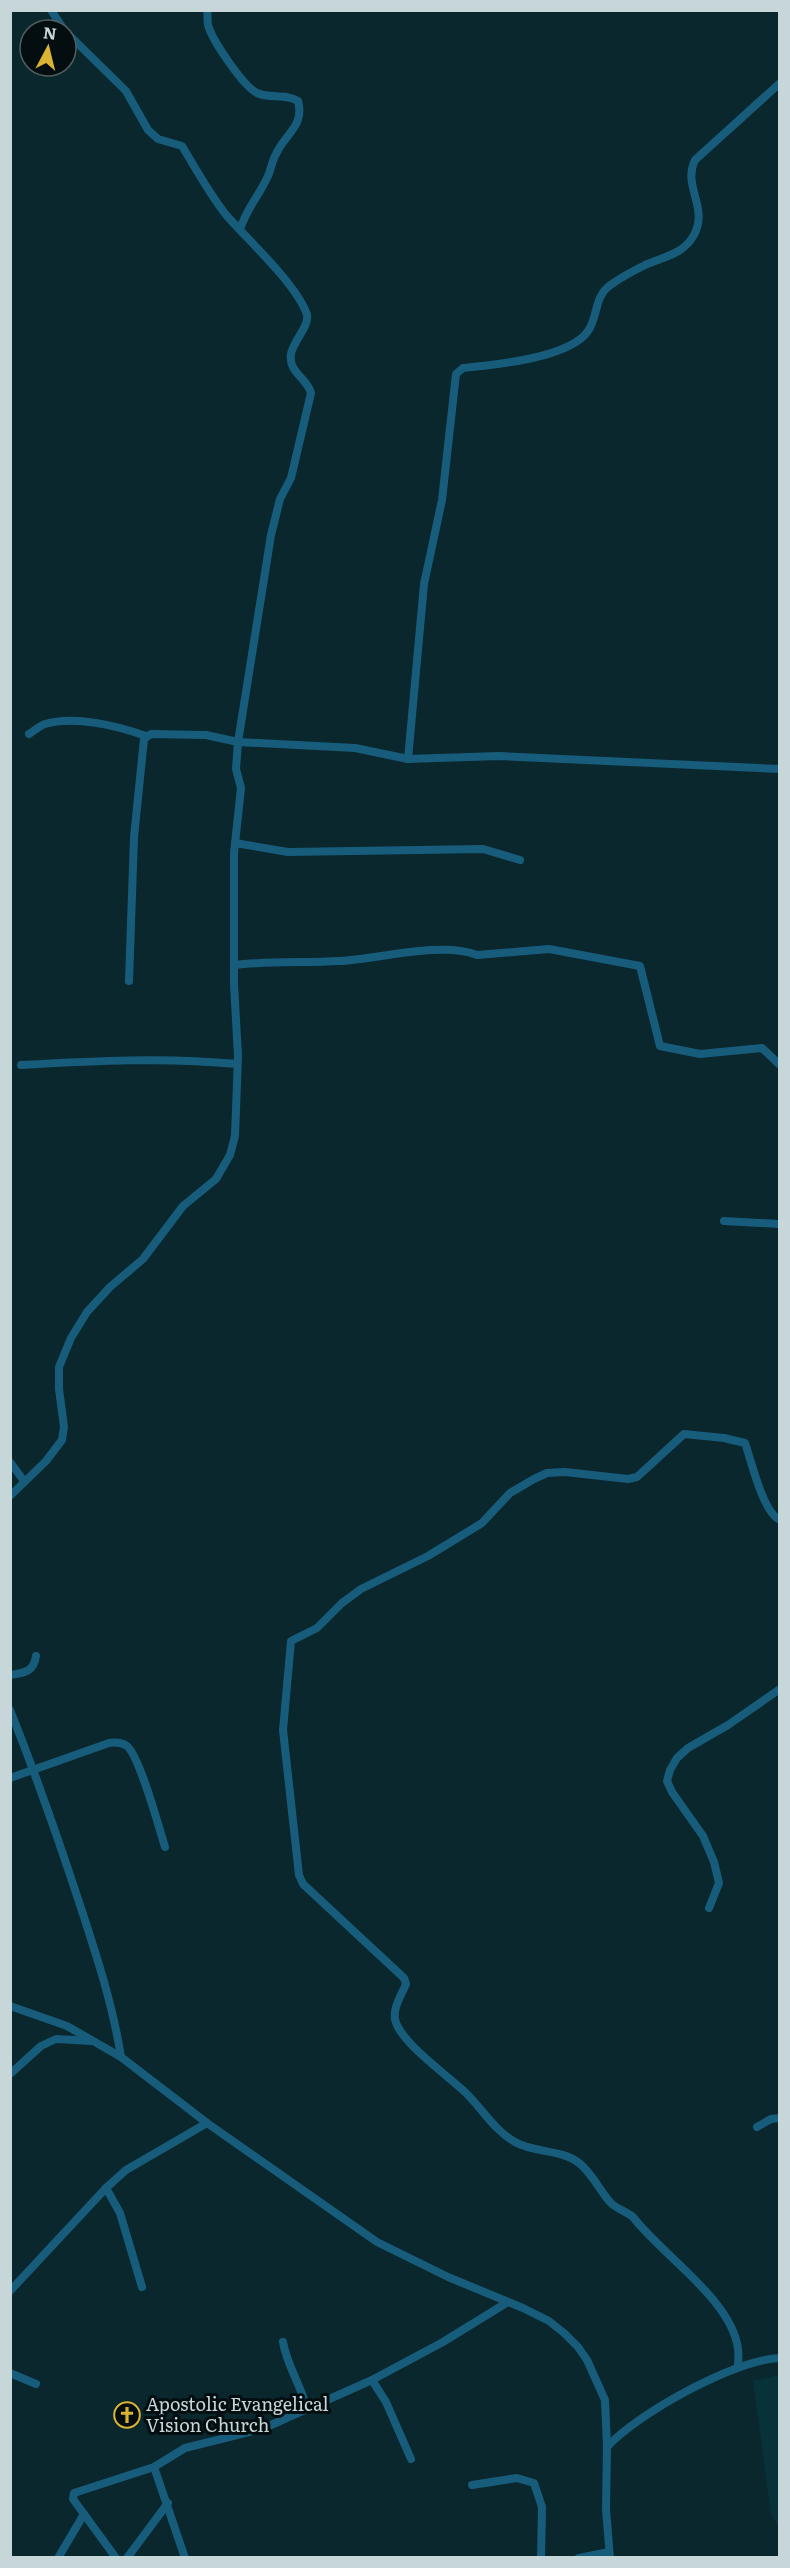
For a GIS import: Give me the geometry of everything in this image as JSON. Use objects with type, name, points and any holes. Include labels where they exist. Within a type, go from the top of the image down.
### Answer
[{"type":"street","points":[[207,10],[208,25],[248,87],[258,93],[291,97],[298,101],[300,107],[295,129],[275,154],[269,175],[247,209],[240,229]]},
{"type":"street","points":[[10,1496],[46,1461],[62,1440],[64,1427],[59,1389],[59,1367],[71,1338],[87,1312],[110,1287],[143,1259],[183,1206],[222,1171],[230,1155],[235,1136],[238,1033],[234,965],[235,843],[241,788],[236,768],[238,742],[270,535],[280,499],[291,478],[311,393],[309,386],[295,372],[290,356],[297,337],[307,321],[306,312],[297,297],[226,215],[182,146],[158,139],[148,130],[137,116],[134,103],[126,91],[78,44]]},
{"type":"street","points":[[408,759],[424,584],[442,500],[456,374],[463,368],[531,359],[580,339],[591,327],[598,302],[608,287],[635,270],[673,255],[686,247],[694,236],[700,212],[691,178],[691,168],[695,160],[780,83]]},
{"type":"street","points":[[29,734],[43,724],[99,723],[146,736],[152,734],[206,735],[238,742],[355,748],[408,759],[499,756],[780,769]]},
{"type":"street","points":[[129,981],[134,837],[146,736]]},
{"type":"street","points":[[235,843],[288,852],[483,849],[520,860]]},
{"type":"street","points":[[234,965],[270,961],[340,962],[408,952],[467,951],[477,955],[549,949],[616,961],[640,966],[660,1046],[700,1054],[762,1048],[780,1065]]},
{"type":"street","points":[[21,1065],[98,1060],[202,1061],[237,1064]]},
{"type":"street","points":[[724,1221],[780,1224]]},
{"type":"street","points":[[738,2367],[738,2348],[730,2323],[719,2306],[633,2217],[625,2210],[613,2205],[580,2163],[567,2157],[516,2143],[489,2122],[467,2094],[424,2057],[400,2029],[395,2018],[397,2005],[406,1984],[404,1978],[303,1884],[295,1846],[284,1730],[291,1641],[317,1628],[342,1603],[361,1589],[428,1556],[482,1523],[510,1493],[547,1473],[565,1472],[628,1479],[637,1477],[684,1434],[724,1438],[745,1443],[765,1502],[772,1516],[780,1520]]},
{"type":"street","points":[[10,1462],[24,1481]]},
{"type":"street","points":[[10,1675],[27,1672],[32,1668],[36,1656]]},
{"type":"street","points":[[709,1908],[719,1883],[714,1862],[703,1836],[672,1792],[667,1781],[670,1770],[677,1758],[688,1748],[729,1725],[780,1689]]},
{"type":"street","points":[[10,1710],[34,1769],[102,1974],[113,2013],[121,2057]]},
{"type":"street","points":[[10,1778],[109,1743],[118,1742],[127,1746],[146,1786],[165,1847]]},
{"type":"street","points":[[10,2006],[67,2026],[121,2057],[207,2123],[377,2242],[549,2321],[579,2347],[597,2379],[605,2400],[608,2447],[606,2509],[610,2555],[579,2558]]},
{"type":"street","points":[[10,2074],[40,2046],[56,2039],[93,2041]]},
{"type":"street","points":[[757,2127],[771,2119],[780,2118]]},
{"type":"street","points":[[10,2291],[106,2188],[126,2170],[207,2123]]},
{"type":"street","points":[[106,2188],[120,2213],[142,2287]]},
{"type":"street","points":[[116,2558],[73,2499],[74,2493],[154,2467],[185,2448],[262,2429],[372,2380],[443,2342],[508,2302]]},
{"type":"street","points":[[283,2342],[286,2360],[304,2396],[307,2409]]},
{"type":"street","points":[[608,2447],[619,2434],[650,2412],[738,2367],[756,2361],[780,2358]]},
{"type":"street","points":[[10,2373],[36,2384]]},
{"type":"street","points":[[372,2380],[386,2402],[411,2459]]},
{"type":"street","points":[[154,2467],[185,2558]]},
{"type":"street","points":[[472,2485],[517,2478],[534,2483],[542,2507],[541,2558]]},
{"type":"street","points":[[127,2558],[168,2503]]},
{"type":"street","points":[[58,2558],[84,2514]]},
{"type":"shaded area","points":[[780,2375],[779,2526],[771,2515],[753,2381]]},
{"type":"place","name":"Apostolic Evangelical Vision Church","points":[[127,2415]]}]
